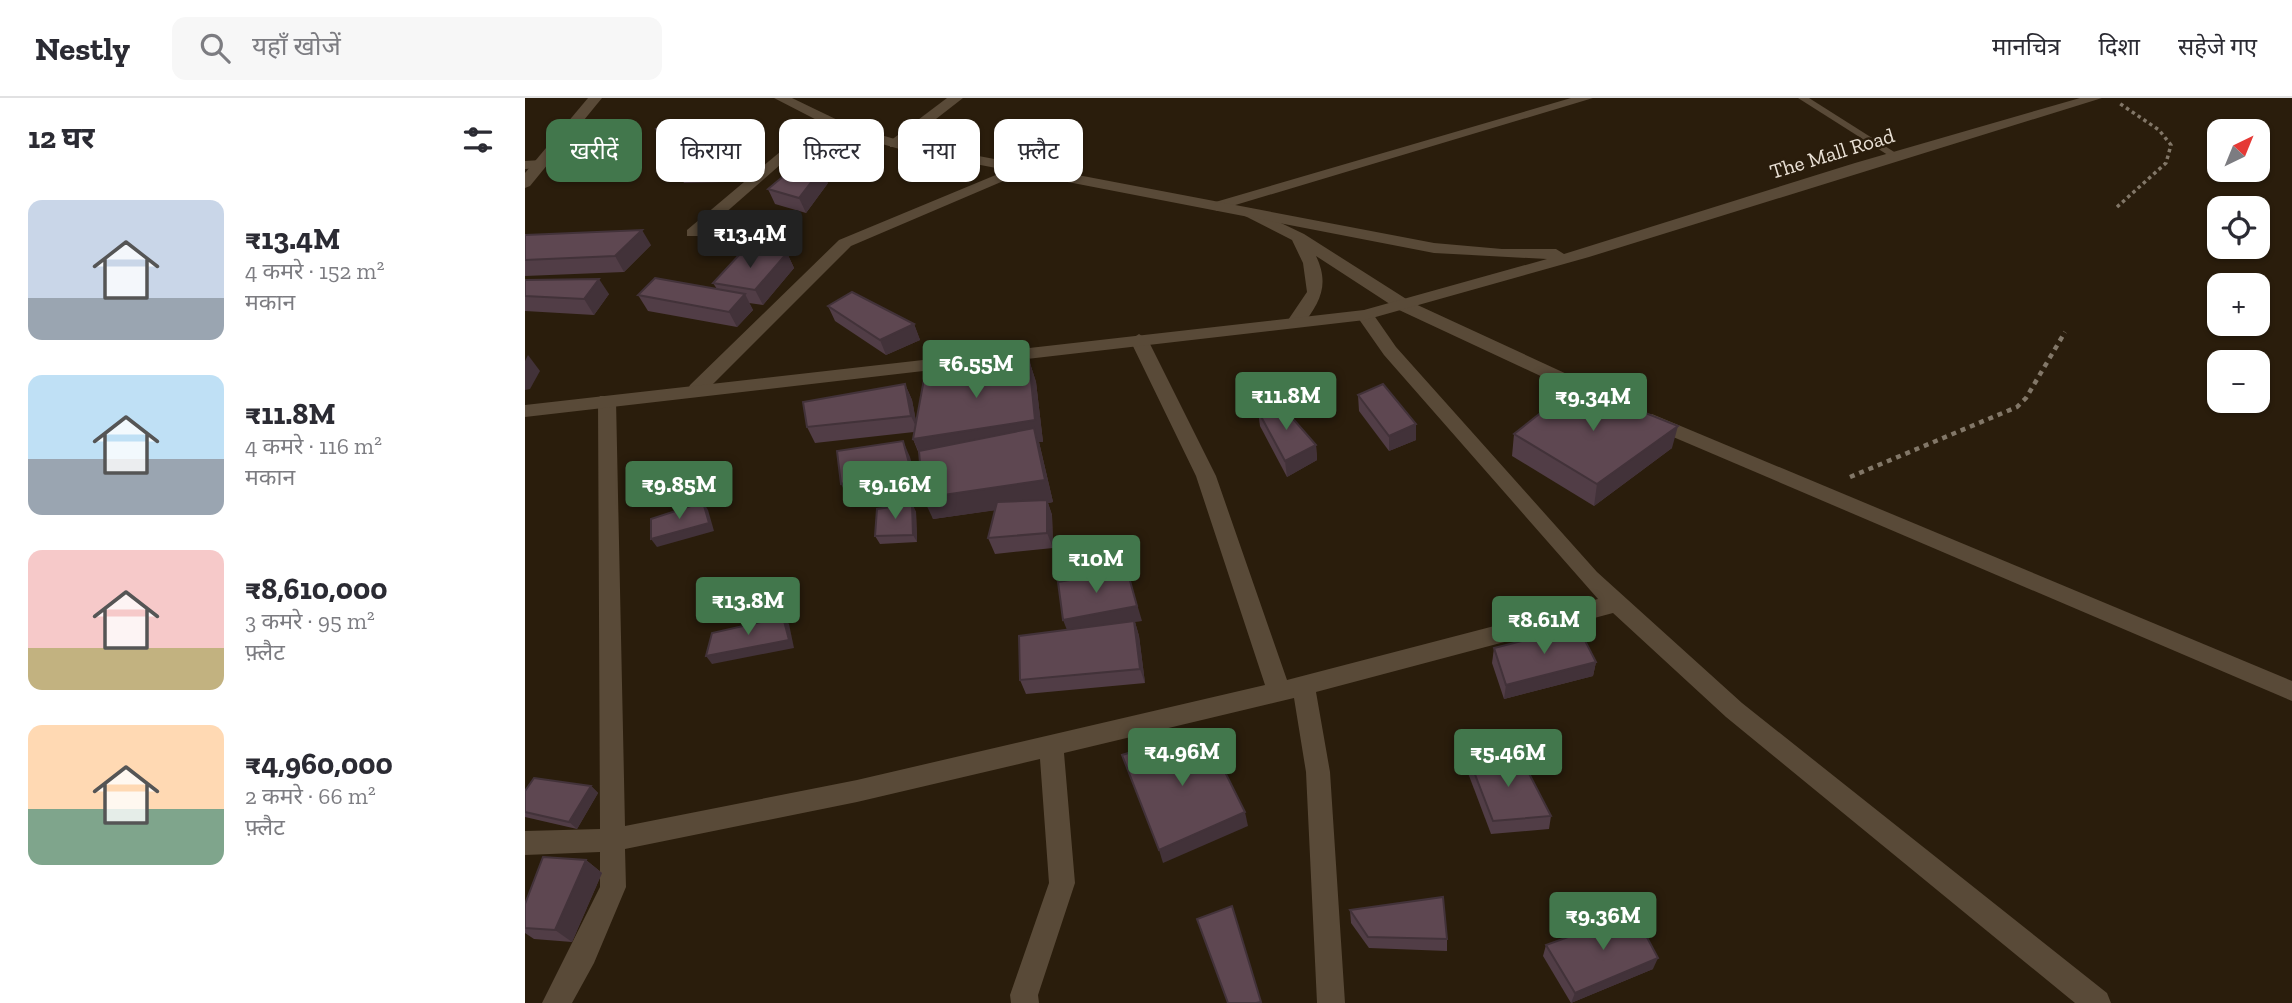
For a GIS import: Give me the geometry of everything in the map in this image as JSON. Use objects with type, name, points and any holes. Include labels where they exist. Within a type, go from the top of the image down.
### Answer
[{"type":"street","points":[[781,98],[824,119]]},
{"type":"street","points":[[895,144],[956,98]]},
{"type":"street","points":[[1217,206],[1586,98]]},
{"type":"street","name":"The Mall Road","points":[[525,411],[697,388],[1365,316],[1583,254],[1894,155],[2095,98]]},
{"type":"street","points":[[525,183],[597,100]]},
{"type":"street","points":[[884,141],[994,163]]},
{"type":"street","points":[[693,233],[779,158]]},
{"type":"street","points":[[525,165],[541,164]]},
{"type":"street","points":[[697,388],[845,243],[994,180]]},
{"type":"street","points":[[1083,180],[1434,248],[1503,254],[1583,254]]},
{"type":"street","points":[[1250,213],[1298,237],[1405,306],[1626,409],[2292,691]]},
{"type":"street","points":[[1295,323],[1313,303],[1317,271],[1298,237]]},
{"type":"street","points":[[1365,316],[1390,351],[1589,578],[1734,710],[2097,1003]]},
{"type":"street","points":[[1139,340],[1206,476],[1291,689],[1318,772],[1332,1003]]},
{"type":"street","points":[[554,1002],[584,953],[613,887],[607,400]]},
{"type":"street","points":[[525,843],[613,840],[857,791],[1291,689],[1617,603]]},
{"type":"street","points":[[1024,1003],[1024,995],[1062,883],[1051,745]]},
{"type":"lane","points":[[1803,98],[1894,155]]},
{"type":"path","points":[[2111,98],[2159,130],[2171,145],[2166,163],[2117,206]]},
{"type":"path","points":[[1816,490],[1941,441],[2017,407],[2026,398],[2065,332]]},
{"type":"building","points":[[779,180],[779,182],[811,182],[799,198],[768,189]]},
{"type":"building","points":[[642,230],[615,256],[525,260],[525,235]]},
{"type":"building","points":[[787,253],[755,290],[713,283],[740,254]]},
{"type":"building","points":[[655,278],[745,294],[729,312],[638,295]]},
{"type":"building","points":[[599,279],[584,299],[525,296],[525,280]]},
{"type":"building","points":[[852,292],[914,324],[880,340],[828,306]]},
{"type":"building","points":[[1029,360],[1035,420],[913,439],[924,379]]},
{"type":"building","points":[[905,384],[911,416],[807,427],[803,402]]},
{"type":"building","points":[[1383,384],[1416,424],[1389,436],[1358,395]]},
{"type":"building","points":[[1576,385],[1678,426],[1597,484],[1514,434]]},
{"type":"building","points":[[1280,404],[1316,445],[1285,461],[1258,411]]},
{"type":"building","points":[[1034,428],[1045,480],[923,498],[919,451]]},
{"type":"building","points":[[903,441],[909,463],[841,484],[837,451]]},
{"type":"building","points":[[1047,500],[1047,533],[988,538],[997,502]]},
{"type":"building","points":[[703,502],[709,523],[651,539],[651,519]]},
{"type":"building","points":[[912,504],[913,535],[875,536],[877,509]]},
{"type":"building","points":[[1127,570],[1137,606],[1063,620],[1058,582]]},
{"type":"building","points":[[783,617],[789,640],[706,656],[712,633]]},
{"type":"building","points":[[1134,621],[1140,669],[1020,680],[1019,636]]},
{"type":"building","points":[[1578,627],[1596,662],[1506,685],[1494,648]]},
{"type":"building","points":[[1204,730],[1245,812],[1159,850],[1122,755]]},
{"type":"building","points":[[1520,756],[1551,816],[1493,821],[1469,759]]},
{"type":"building","points":[[534,778],[591,786],[569,822],[525,812],[525,791]]},
{"type":"building","points":[[543,857],[586,860],[555,930],[525,928],[525,904]]},
{"type":"building","points":[[1443,897],[1447,939],[1368,937],[1350,910]]},
{"type":"building","points":[[1232,906],[1261,1002],[1228,1003],[1197,919]]},
{"type":"building","points":[[1634,913],[1658,958],[1575,993],[1546,945]]}]
